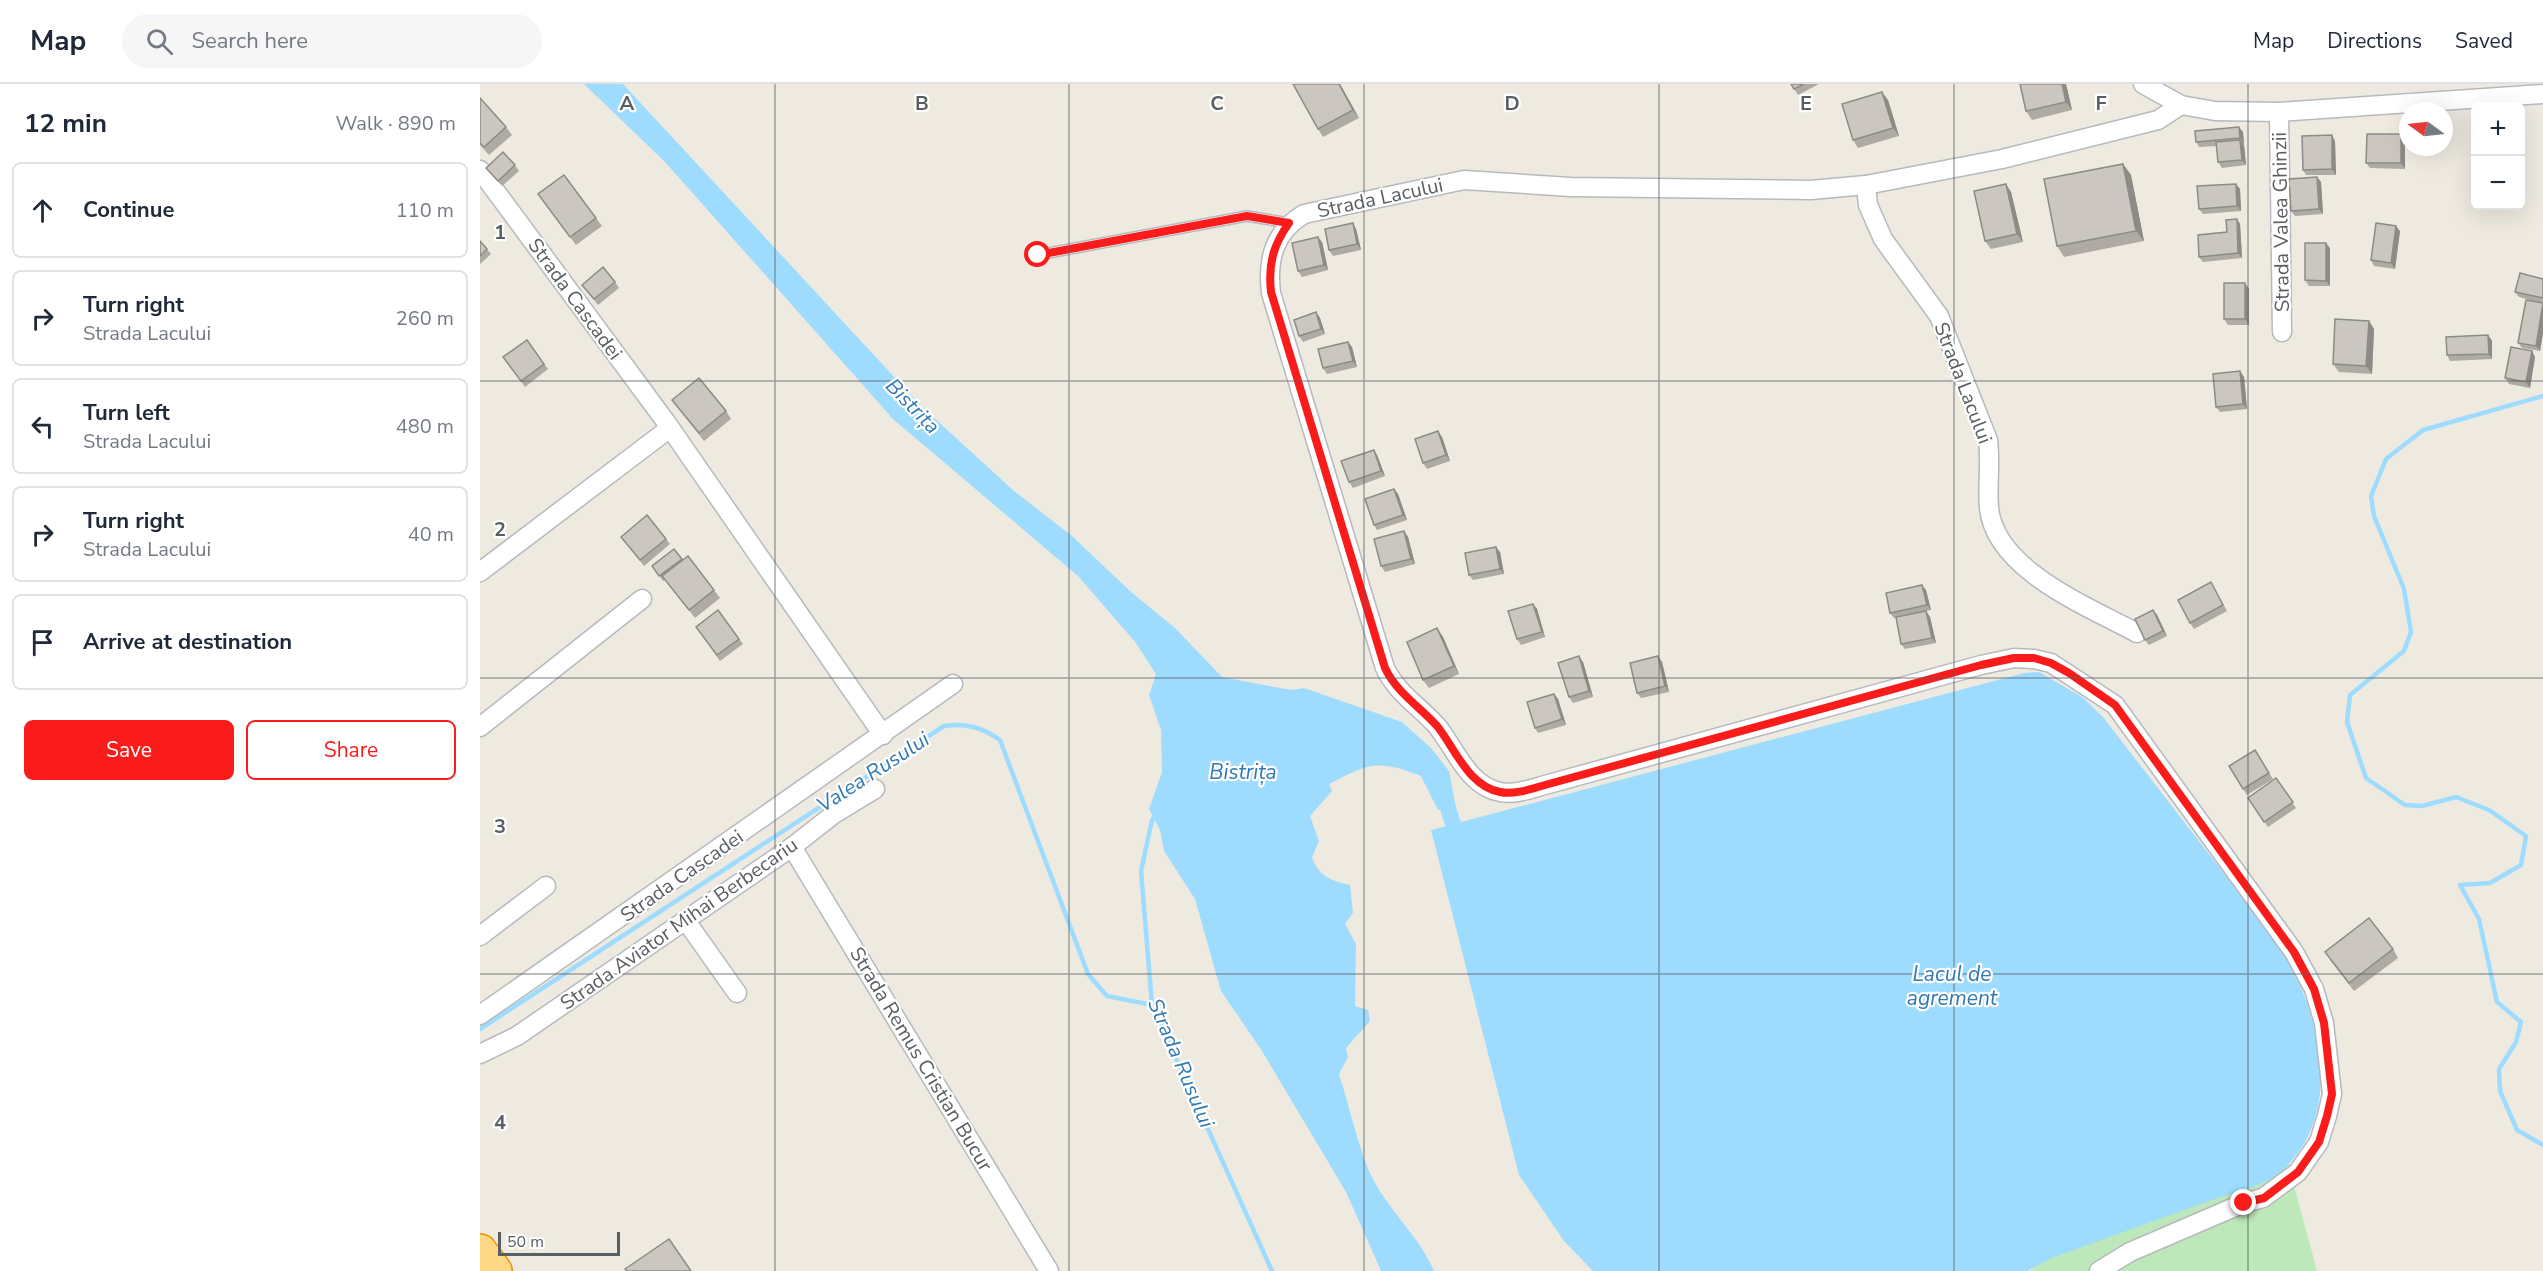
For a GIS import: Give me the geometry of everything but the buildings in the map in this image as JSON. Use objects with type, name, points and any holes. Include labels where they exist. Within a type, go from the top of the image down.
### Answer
[{"type":"highway","points":[[480,1251],[495,1271]]},
{"type":"street","name":"Strada Valea Ghinzii","points":[[2143,84],[2181,105],[2215,111],[2279,112],[2543,94]]},
{"type":"street","name":"Strada Lacului","points":[[1289,223],[1318,210],[1464,180],[1570,187],[1811,190],[1866,185],[2002,159],[2158,120],[2181,105]]},
{"type":"street","name":"Strada Valea Ghinzii","points":[[2279,112],[2282,332]]},
{"type":"street","name":"Strada Cascadei","points":[[480,170],[670,428],[883,735]]},
{"type":"street","name":"Strada Lacului","points":[[1866,185],[1868,205],[1883,238],[1939,316],[1988,440],[1991,461],[1989,507],[2000,541],[2018,561],[2060,592],[2137,633]]},
{"type":"street","points":[[1289,223],[1275,241],[1270,278],[1271,292],[1385,668],[1394,686],[1437,726],[1474,778],[1487,787],[1500,792],[1537,788],[1981,665],[2014,658],[2034,658],[2051,663],[2115,705],[2294,952],[2314,989],[2324,1023],[2332,1094],[2319,1142],[2298,1172],[2264,1198],[2244,1203],[2130,1252],[2106,1269]]},
{"type":"street","points":[[480,572],[670,428]]},
{"type":"street","points":[[480,727],[642,599]]},
{"type":"street","name":"Strada Cascadei","points":[[480,1015],[953,684]]},
{"type":"street","name":"Strada Aviator Mihai Berbecariu","points":[[480,1054],[517,1036],[792,847],[834,814],[875,789]]},
{"type":"street","name":"Strada Remus Cristian Bucur","points":[[792,847],[1049,1271]]},
{"type":"street","points":[[480,936],[546,886]]},
{"type":"street","points":[[686,921],[737,993]]},
{"type":"lane","points":[[1038,255],[1247,216],[1289,223]]},
{"type":"green space","points":[[2288,1163],[2317,1271],[2030,1271],[2047,1255]]},
{"type":"water","name":"Bistrița","points":[[584,84],[623,84],[922,407],[1014,491],[1072,536],[1131,592],[1175,628],[1222,677],[1291,690],[1304,688],[1402,722],[1431,748],[1449,771],[1455,803],[1438,810],[1421,776],[1394,767],[1374,766],[1354,772],[1329,784],[1332,791],[1310,816],[1319,841],[1312,857],[1318,869],[1326,877],[1350,885],[1353,913],[1345,924],[1356,944],[1355,1006],[1368,1010],[1370,1021],[1346,1048],[1348,1057],[1339,1074],[1369,1171],[1384,1198],[1420,1246],[1434,1271],[1381,1271],[1346,1192],[1262,1051],[1221,991],[1195,899],[1164,851],[1160,830],[1149,809],[1162,772],[1161,730],[1149,695],[1156,674],[1136,643],[1078,576],[893,419],[665,162]]},
{"type":"water","name":"Lacul de agrement","points":[[2039,672],[2082,697],[2103,717],[2280,946],[2294,971],[2305,999],[2320,1058],[2320,1087],[2316,1116],[2305,1143],[2286,1167],[2270,1179],[2052,1258],[2027,1271],[1593,1271],[1564,1241],[1519,1175],[1431,830],[2024,673]]},
{"type":"waterway","points":[[2543,396],[2423,430],[2386,459],[2371,496],[2374,516],[2404,589],[2411,632],[2404,651],[2350,695],[2347,722],[2366,778],[2405,805],[2422,806],[2456,797],[2489,810],[2526,836],[2521,865],[2490,883],[2460,885],[2479,919],[2497,1002],[2521,1022],[2516,1042],[2499,1069],[2500,1091],[2517,1130],[2543,1145]]},
{"type":"waterway","name":"Valea Rusului","points":[[480,1029],[944,726],[952,725],[980,729],[1000,740],[1088,974],[1107,996],[1152,1005]]},
{"type":"waterway","points":[[1441,785],[1453,824]]},
{"type":"waterway","name":"Strada Rusului","points":[[1157,814],[1152,820],[1141,871],[1152,1005],[1272,1271]]},
{"type":"route","points":[[1038,255],[1247,216],[1289,223],[1275,241],[1270,278],[1271,292],[1385,668],[1394,686],[1437,726],[1474,778],[1487,787],[1500,792],[1520,791],[1545,785],[1981,665],[2014,658],[2034,658],[2051,663],[2115,705],[2294,952],[2314,989],[2324,1023],[2332,1094],[2319,1142],[2298,1172],[2264,1198],[2244,1203]]}]
